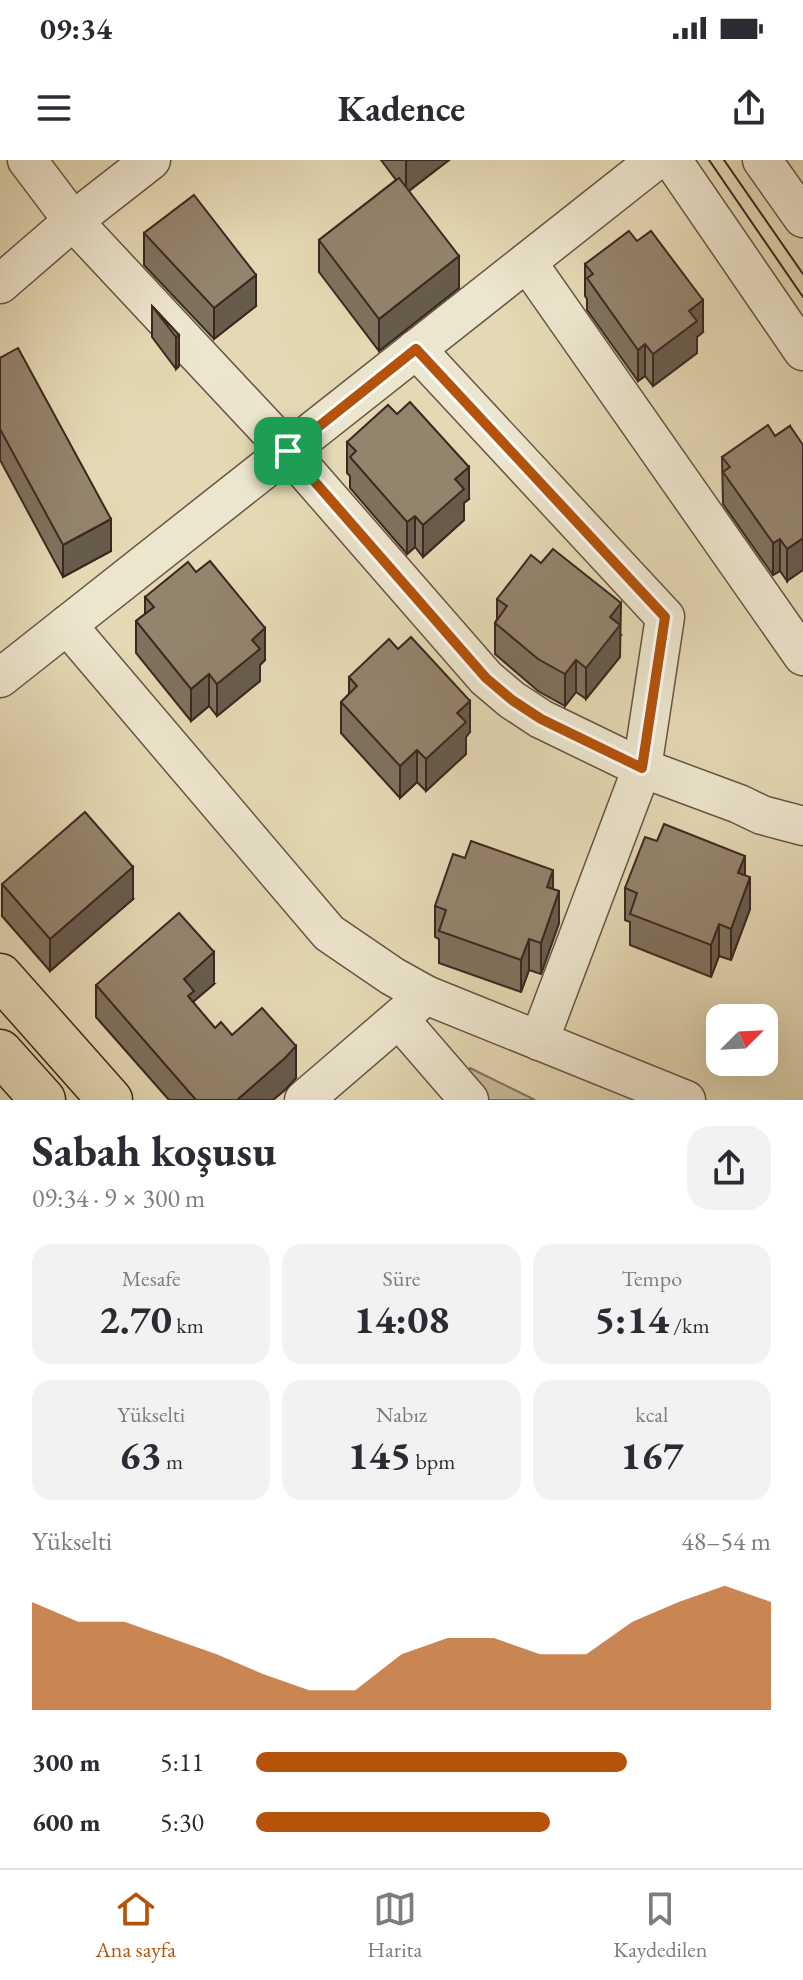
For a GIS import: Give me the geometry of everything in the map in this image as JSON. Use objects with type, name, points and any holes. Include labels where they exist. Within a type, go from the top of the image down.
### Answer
[{"type":"main road","points":[[0,976],[110,1100]]},
{"type":"main road","points":[[0,1052],[43,1100]]},
{"type":"street","points":[[27,160],[73,221],[288,451],[486,678],[541,719],[642,768],[762,815],[803,826]]},
{"type":"street","points":[[0,284],[151,160]]},
{"type":"street","points":[[0,678],[656,160]]},
{"type":"street","points":[[672,160],[803,351]]},
{"type":"street","points":[[762,160],[803,218]]},
{"type":"street","points":[[527,262],[803,656]]},
{"type":"street","points":[[416,349],[665,617],[642,768],[539,1041]]},
{"type":"street","points":[[67,625],[329,933],[392,976],[469,1100]]},
{"type":"street","points":[[412,1007],[539,1041],[686,1100]]},
{"type":"street","points":[[304,1100],[412,1007]]},
{"type":"shaded area","points":[[470,1068],[535,1100],[480,1100],[463,1080]]},
{"type":"building","points":[[399,178],[459,256],[379,319],[319,240]]},
{"type":"building","points":[[194,195],[256,275],[214,308],[144,233]]},
{"type":"building","points":[[629,231],[637,241],[651,231],[703,300],[689,311],[697,321],[653,354],[645,344],[638,350],[587,278],[593,274],[585,264]]},
{"type":"building","points":[[152,306],[179,335],[176,337]]},
{"type":"building","points":[[18,348],[111,519],[63,545],[0,429],[0,358]]},
{"type":"building","points":[[410,402],[469,467],[455,479],[464,489],[423,525],[415,516],[407,522],[350,457],[356,451],[347,442],[388,405],[397,414]]},
{"type":"building","points":[[768,425],[775,436],[790,426],[803,445],[803,538],[787,549],[780,539],[773,543],[723,472],[730,467],[722,457]]},
{"type":"building","points":[[553,549],[621,603],[610,617],[620,625],[586,668],[576,660],[565,674],[538,659],[495,623],[507,606],[497,599],[531,555],[541,563]]},
{"type":"building","points":[[210,561],[265,628],[252,640],[260,649],[217,684],[209,674],[191,689],[136,621],[154,607],[145,597],[188,562],[196,572]]},
{"type":"building","points":[[411,637],[470,701],[457,713],[466,722],[426,759],[417,750],[400,766],[341,702],[357,686],[349,677],[389,639],[398,649]]},
{"type":"building","points":[[85,812],[133,867],[50,939],[2,884]]},
{"type":"building","points":[[664,824],[745,856],[738,873],[750,877],[731,929],[719,924],[711,945],[630,914],[637,893],[625,888],[645,837],[657,841]]},
{"type":"building","points":[[471,841],[553,870],[547,887],[559,891],[541,943],[529,939],[521,960],[439,931],[446,910],[435,906],[453,854],[465,858]]},
{"type":"building","points":[[179,913],[214,952],[184,979],[194,991],[188,996],[215,1028],[221,1022],[232,1035],[262,1008],[296,1046],[237,1100],[196,1100],[96,985]]},
{"type":"tram line","points":[[709,160],[803,297]]},
{"type":"tram line","points":[[724,160],[803,274]]},
{"type":"route","points":[[416,349],[665,617],[642,768],[541,719],[486,678],[288,451],[416,349]]}]
